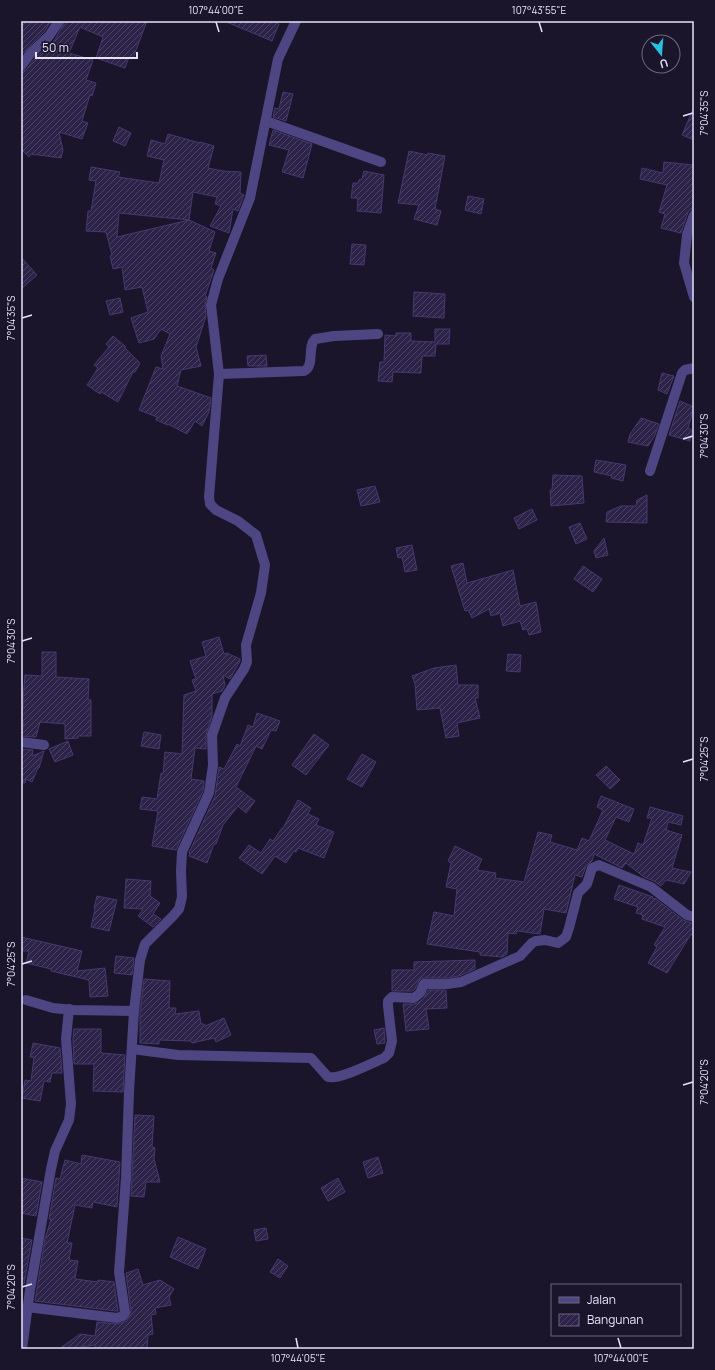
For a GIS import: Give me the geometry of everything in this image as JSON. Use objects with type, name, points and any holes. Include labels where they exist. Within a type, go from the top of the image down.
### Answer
[{"type":"street","points":[[21,66],[30,54],[49,36],[59,21]]},
{"type":"street","points":[[27,1307],[117,1318],[123,1316],[125,1312],[119,1272],[134,1011],[140,960],[145,944],[179,909],[182,897],[182,852],[209,793],[213,765],[212,735],[225,698],[247,662],[246,645],[261,593],[265,565],[256,535],[238,521],[216,510],[210,504],[209,497],[219,374],[211,305],[218,279],[250,198],[278,59],[296,21]]},
{"type":"street","points":[[266,121],[380,162]]},
{"type":"street","points":[[694,214],[687,235],[684,263],[694,297]]},
{"type":"street","points":[[219,374],[304,371],[309,367],[312,343],[315,338],[378,334]]},
{"type":"street","points":[[650,471],[682,373],[694,368]]},
{"type":"street","points":[[21,742],[44,745]]},
{"type":"street","points":[[132,1049],[178,1055],[311,1058],[328,1077],[332,1078],[342,1076],[390,1054],[392,1041],[388,1001],[392,997],[414,998],[420,993],[424,984],[447,984],[460,982],[520,956],[532,943],[536,941],[545,940],[558,943],[566,937],[578,893],[587,884],[592,868],[596,866],[599,865],[651,887],[694,918]]},
{"type":"street","points":[[26,1000],[53,1008],[134,1011]]},
{"type":"street","points":[[22,1349],[27,1307],[25,1288],[53,1161],[60,1137],[69,1120],[71,1104],[66,1039],[70,1009]]},
{"type":"building","points":[[21,21],[51,21],[44,32],[21,55]]},
{"type":"building","points":[[65,21],[147,21],[133,58],[129,57],[125,68],[96,58],[103,37],[80,27],[69,53],[93,60],[86,80],[96,83],[92,96],[90,95],[82,121],[88,123],[82,139],[59,132],[63,150],[61,158],[31,154],[29,157],[21,149],[21,72],[26,70],[35,58],[54,41]]},
{"type":"building","points":[[224,21],[272,21],[279,24],[272,41]]},
{"type":"building","points":[[283,92],[293,94],[286,121],[273,117],[275,108],[279,109]]},
{"type":"building","points":[[694,107],[694,140],[682,135]]},
{"type":"building","points":[[119,127],[131,133],[125,146],[113,141]]},
{"type":"building","points":[[273,130],[312,144],[303,178],[282,172],[289,150],[269,145]]},
{"type":"building","points":[[168,134],[214,146],[208,168],[241,172],[240,193],[244,195],[238,211],[233,209],[229,233],[210,226],[221,206],[215,204],[217,197],[193,192],[189,220],[215,232],[209,251],[216,253],[211,268],[214,270],[205,296],[207,297],[205,305],[206,316],[196,347],[201,366],[181,370],[177,386],[211,398],[209,412],[202,426],[195,421],[187,434],[168,424],[156,420],[157,417],[139,410],[156,367],[163,369],[161,356],[170,334],[161,329],[154,339],[139,343],[131,318],[148,312],[142,287],[125,290],[122,267],[113,269],[110,256],[112,255],[106,232],[86,231],[88,211],[91,211],[96,181],[89,180],[91,167],[120,172],[118,177],[159,183],[164,160],[147,156],[151,140],[165,144]],"holes":[[[119,213],[189,220],[117,237]]]},
{"type":"building","points":[[409,151],[428,155],[428,153],[445,156],[435,209],[441,211],[437,225],[414,219],[419,205],[398,203]]},
{"type":"building","points":[[664,162],[694,165],[694,209],[688,212],[681,233],[661,228],[665,214],[659,212],[667,185],[640,179],[642,168],[663,173]]},
{"type":"building","points":[[364,171],[384,175],[381,213],[357,211],[358,198],[351,198],[353,183],[358,183],[359,180],[362,179]]},
{"type":"building","points":[[468,196],[484,199],[481,214],[465,210]]},
{"type":"building","points":[[352,244],[366,245],[364,265],[350,264]]},
{"type":"building","points":[[21,257],[37,275],[21,289]]},
{"type":"building","points":[[414,292],[445,294],[444,318],[413,316]]},
{"type":"building","points":[[120,298],[123,312],[110,315],[106,301]]},
{"type":"building","points":[[435,329],[450,329],[449,344],[436,344],[435,356],[422,356],[421,373],[393,372],[392,382],[378,381],[380,362],[384,362],[385,335],[396,336],[396,333],[411,333],[411,341],[435,342]]},
{"type":"building","points":[[113,336],[126,347],[124,347],[140,363],[135,372],[133,372],[118,402],[101,392],[100,394],[87,385],[98,368],[94,365],[109,347],[106,344]]},
{"type":"building","points":[[266,355],[267,366],[248,366],[247,356]]},
{"type":"building","points":[[662,373],[674,376],[667,394],[658,390]]},
{"type":"building","points":[[680,401],[694,407],[688,428],[693,431],[690,441],[669,435]]},
{"type":"building","points":[[641,418],[659,424],[654,437],[648,446],[628,442],[630,434]]},
{"type":"building","points":[[596,460],[626,465],[623,481],[611,478],[612,476],[594,472]]},
{"type":"building","points":[[553,475],[582,476],[584,503],[551,506],[550,490],[552,490]]},
{"type":"building","points":[[375,486],[380,502],[361,506],[357,490]]},
{"type":"building","points":[[647,495],[647,523],[606,522],[607,512],[621,506],[636,506],[637,500]]},
{"type":"building","points":[[532,509],[537,520],[519,529],[514,518]]},
{"type":"building","points":[[580,523],[587,539],[576,544],[569,527]]},
{"type":"building","points":[[604,538],[608,555],[596,558],[594,551]]},
{"type":"building","points":[[412,545],[417,570],[405,572],[402,557],[398,558],[396,548]]},
{"type":"building","points":[[463,563],[467,583],[513,570],[520,606],[536,602],[541,632],[529,635],[527,629],[523,630],[520,621],[503,626],[500,613],[491,616],[489,609],[472,618],[468,610],[465,611],[451,566]]},
{"type":"building","points":[[583,566],[602,579],[593,592],[574,579]]},
{"type":"building","points":[[219,637],[224,654],[227,653],[240,659],[240,661],[230,679],[223,675],[225,685],[222,691],[212,694],[212,716],[206,735],[206,749],[195,748],[191,779],[204,781],[203,791],[176,850],[152,846],[158,811],[140,809],[142,797],[157,799],[161,773],[163,774],[165,752],[182,754],[184,695],[196,691],[192,680],[196,679],[190,661],[206,656],[202,642]]},
{"type":"building","points":[[42,652],[56,652],[56,677],[89,679],[88,700],[91,700],[91,736],[78,736],[78,738],[65,739],[65,724],[40,722],[36,737],[21,736],[24,723],[21,723],[21,721],[25,675],[42,676]]},
{"type":"building","points":[[508,654],[521,655],[520,672],[506,671]]},
{"type":"building","points":[[456,665],[458,685],[478,685],[478,698],[475,698],[480,718],[457,723],[459,736],[446,738],[440,708],[417,710],[415,684],[412,676],[434,668]]},
{"type":"building","points":[[257,713],[280,721],[276,731],[271,730],[262,749],[256,746],[236,787],[255,801],[246,813],[238,806],[223,825],[207,863],[189,856],[215,796],[219,767],[224,769],[237,744],[240,746],[248,725],[253,727]]},
{"type":"building","points":[[144,732],[161,735],[159,749],[141,746]]},
{"type":"building","points":[[314,734],[329,745],[306,775],[292,765]]},
{"type":"building","points":[[68,741],[73,755],[55,762],[49,749]]},
{"type":"building","points":[[21,749],[33,750],[32,756],[44,751],[39,768],[32,782],[26,779],[25,783],[21,782]]},
{"type":"building","points":[[362,754],[376,762],[362,787],[347,779]]},
{"type":"building","points":[[606,766],[620,780],[610,789],[596,775]]},
{"type":"building","points":[[601,796],[634,809],[629,822],[616,817],[605,840],[634,854],[638,843],[643,845],[652,818],[647,818],[650,807],[683,816],[681,825],[668,822],[666,830],[682,835],[672,868],[691,872],[684,884],[666,880],[661,886],[644,877],[626,863],[622,868],[594,854],[592,861],[586,866],[582,877],[575,875],[566,913],[544,909],[540,934],[517,931],[516,934],[508,933],[507,954],[502,957],[480,955],[480,952],[427,944],[434,912],[454,916],[457,889],[446,887],[451,863],[448,861],[455,846],[482,859],[477,870],[496,873],[495,878],[524,882],[538,832],[552,835],[550,842],[577,850],[582,838],[589,841],[603,810],[597,807]]},
{"type":"building","points":[[298,800],[311,808],[308,814],[319,819],[316,825],[334,832],[324,858],[298,848],[296,852],[294,851],[286,863],[275,856],[262,874],[239,858],[249,845],[261,853],[270,839],[273,841],[283,828]]},
{"type":"building","points":[[126,879],[151,881],[150,896],[160,903],[153,914],[161,919],[153,927],[138,916],[143,909],[124,908]]},
{"type":"building","points":[[619,885],[653,897],[652,898],[656,899],[683,920],[694,924],[694,937],[691,934],[667,973],[648,963],[657,947],[654,945],[665,927],[642,919],[643,915],[636,913],[638,907],[614,899]]},
{"type":"building","points":[[97,896],[117,900],[109,931],[91,927]]},
{"type":"building","points":[[21,937],[82,951],[77,971],[105,968],[108,996],[90,997],[89,980],[51,971],[51,969],[26,963],[29,951],[21,951]]},
{"type":"building","points":[[116,956],[134,958],[132,975],[114,973]]},
{"type":"building","points":[[475,960],[475,969],[459,976],[447,978],[424,978],[420,979],[415,989],[412,991],[392,991],[392,970],[414,970],[414,962]]},
{"type":"building","points":[[144,979],[170,981],[169,1008],[176,1008],[175,1014],[199,1011],[201,1024],[204,1024],[205,1026],[224,1018],[231,1035],[216,1042],[214,1038],[192,1043],[191,1041],[159,1040],[159,1044],[140,1043],[140,1012]]},
{"type":"building","points":[[428,990],[446,990],[447,1008],[426,1009],[429,1029],[406,1031],[403,1004],[418,1003],[424,998]]},
{"type":"building","points":[[384,1028],[385,1043],[377,1044],[374,1030]]},
{"type":"building","points":[[74,1029],[101,1029],[101,1053],[125,1055],[123,1092],[93,1091],[94,1064],[74,1064]]},
{"type":"building","points":[[33,1043],[60,1048],[62,1073],[52,1073],[50,1082],[44,1081],[40,1101],[22,1098],[25,1080],[31,1081],[34,1057],[30,1057]]},
{"type":"building","points":[[135,1115],[154,1116],[152,1147],[155,1148],[154,1159],[160,1182],[146,1182],[144,1197],[131,1196]]},
{"type":"building","points":[[82,1155],[120,1162],[117,1207],[93,1202],[92,1208],[75,1205],[67,1243],[72,1243],[69,1260],[78,1261],[75,1279],[98,1282],[98,1280],[114,1282],[118,1311],[35,1301],[45,1239],[51,1219],[49,1219],[56,1178],[60,1179],[65,1160],[81,1164]]},
{"type":"building","points":[[378,1157],[383,1173],[368,1178],[363,1162]]},
{"type":"building","points":[[21,1178],[42,1182],[36,1216],[21,1213]]},
{"type":"building","points":[[338,1178],[345,1192],[328,1201],[321,1188]]},
{"type":"building","points":[[266,1228],[268,1239],[256,1241],[254,1230]]},
{"type":"building","points":[[178,1237],[206,1249],[198,1269],[170,1257]]},
{"type":"building","points":[[21,1238],[32,1240],[24,1284],[21,1283]]},
{"type":"building","points":[[278,1259],[288,1266],[280,1278],[270,1272]]},
{"type":"building","points":[[138,1269],[143,1285],[160,1280],[174,1289],[169,1297],[171,1305],[155,1308],[156,1314],[151,1315],[153,1334],[148,1335],[147,1349],[95,1349],[95,1345],[81,1347],[78,1349],[59,1349],[80,1334],[95,1336],[97,1322],[117,1324],[127,1321],[131,1311],[126,1273]]}]
